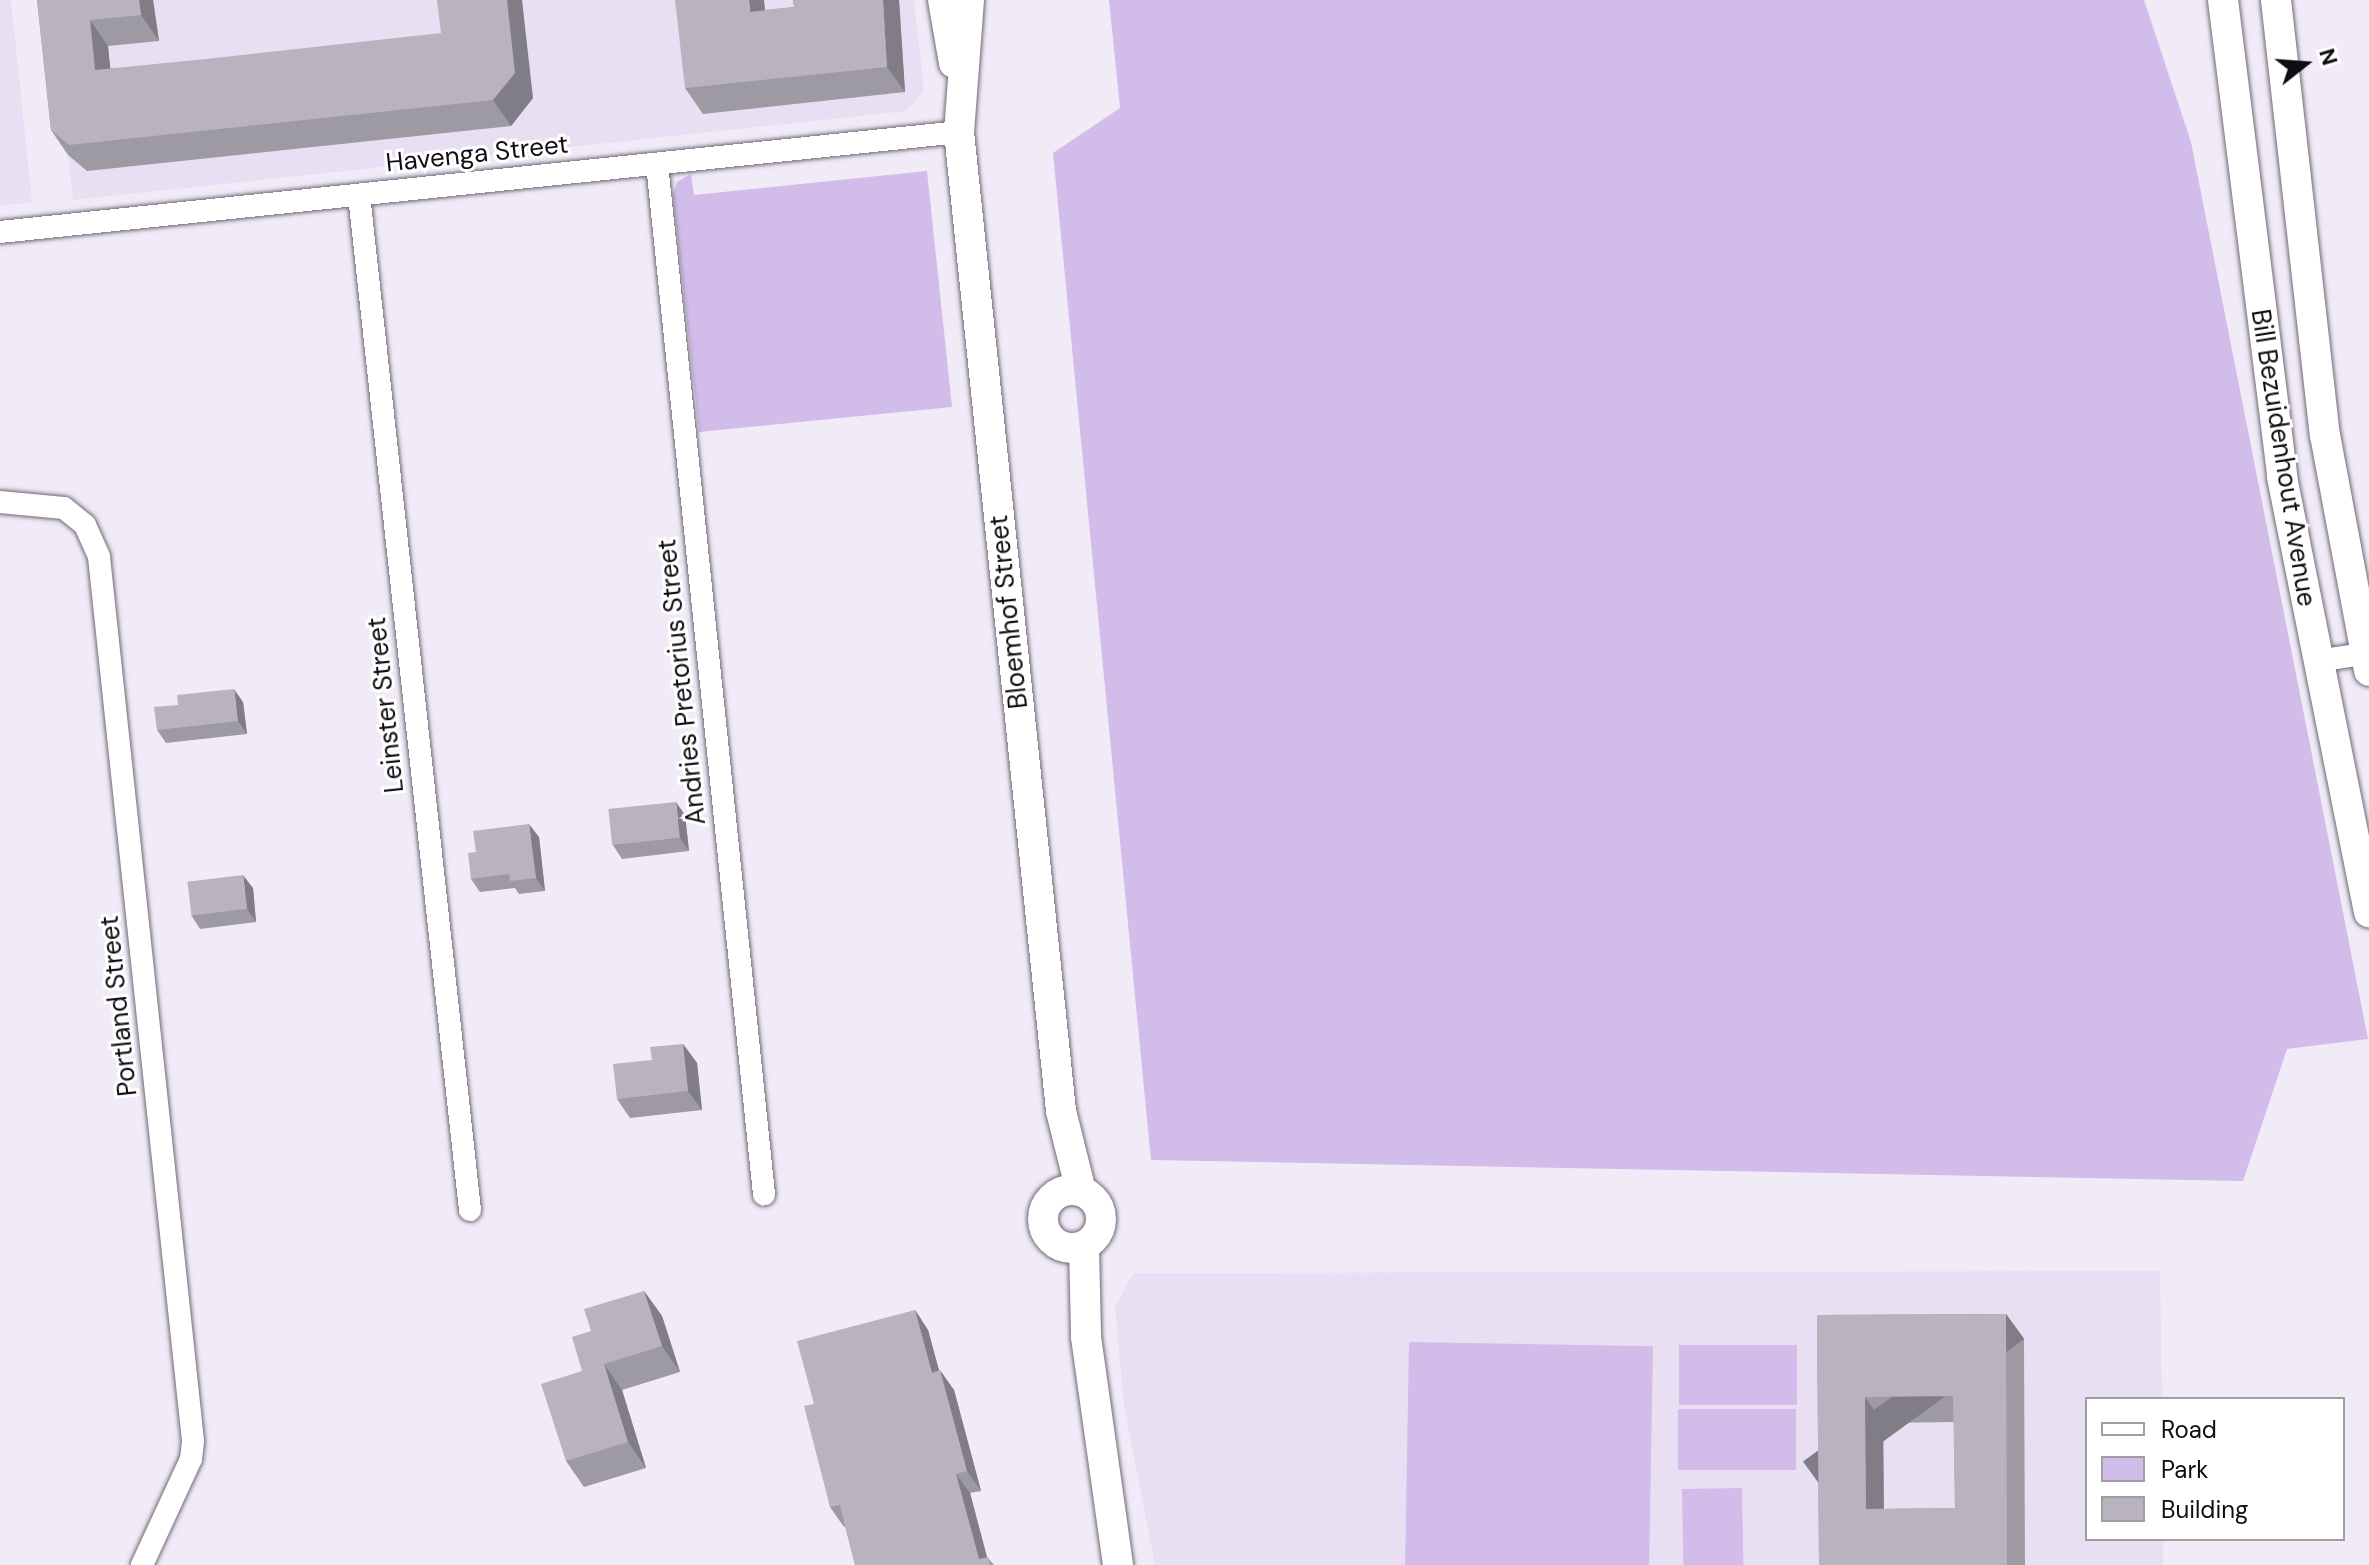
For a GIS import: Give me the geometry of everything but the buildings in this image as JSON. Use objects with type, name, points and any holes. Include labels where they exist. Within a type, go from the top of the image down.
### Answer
[{"type":"street","name":"Bloemhof Street","points":[[943,0],[961,122],[1069,1192]]},
{"type":"street","name":"Bloemhof Street","points":[[961,122],[969,0]]},
{"type":"street","name":"Bill Bezuidenhout Avenue","points":[[2223,0],[2269,395],[2317,661],[2369,912]]},
{"type":"street","name":"Bill Bezuidenhout Avenue","points":[[2276,0],[2325,435],[2368,659]]},
{"type":"street","name":"Havenga Street","points":[[0,232],[657,164],[961,122]]},
{"type":"street","name":"Andries Pretorius Street","points":[[657,164],[764,1194]]},
{"type":"street","name":"Leinster Street","points":[[359,195],[470,1210]]},
{"type":"street","name":"Portland Street","points":[[0,502],[64,508],[85,525],[99,557],[193,1441],[191,1459],[142,1565]]},
{"type":"street","points":[[2317,661],[2368,659]]},
{"type":"street","name":"Bloemhof Street","points":[[1069,1192],[1045,1208],[1043,1223],[1071,1246],[1118,1565]]},
{"type":"street","name":"Bloemhof Street","points":[[1069,1192],[1096,1202],[1102,1220],[1095,1238],[1071,1246]]},
{"type":"shaded area","points":[[0,0],[11,0],[32,202],[0,206]]},
{"type":"shaded area","points":[[52,0],[914,0],[924,90],[907,111],[73,200]]},
{"type":"shaded area","points":[[2160,1271],[2162,1397],[2085,1397],[2085,1541],[2163,1541],[2163,1565],[1155,1565],[1124,1406],[1115,1306],[1134,1273]]},
{"type":"green space","points":[[1109,0],[2144,0],[2191,142],[2368,1039],[2287,1049],[2243,1181],[1151,1160],[1053,153],[1120,108]]},
{"type":"green space","points":[[927,171],[952,407],[699,432],[673,194],[677,182],[691,174],[694,195]]},
{"type":"green space","points":[[1409,1342],[1653,1346],[1649,1565],[1405,1565]]},
{"type":"green space","points":[[1679,1345],[1797,1345],[1797,1405],[1679,1405]]},
{"type":"green space","points":[[1678,1409],[1796,1409],[1796,1470],[1678,1470]]},
{"type":"green space","points":[[1742,1488],[1743,1565],[1683,1565],[1682,1489]]}]
